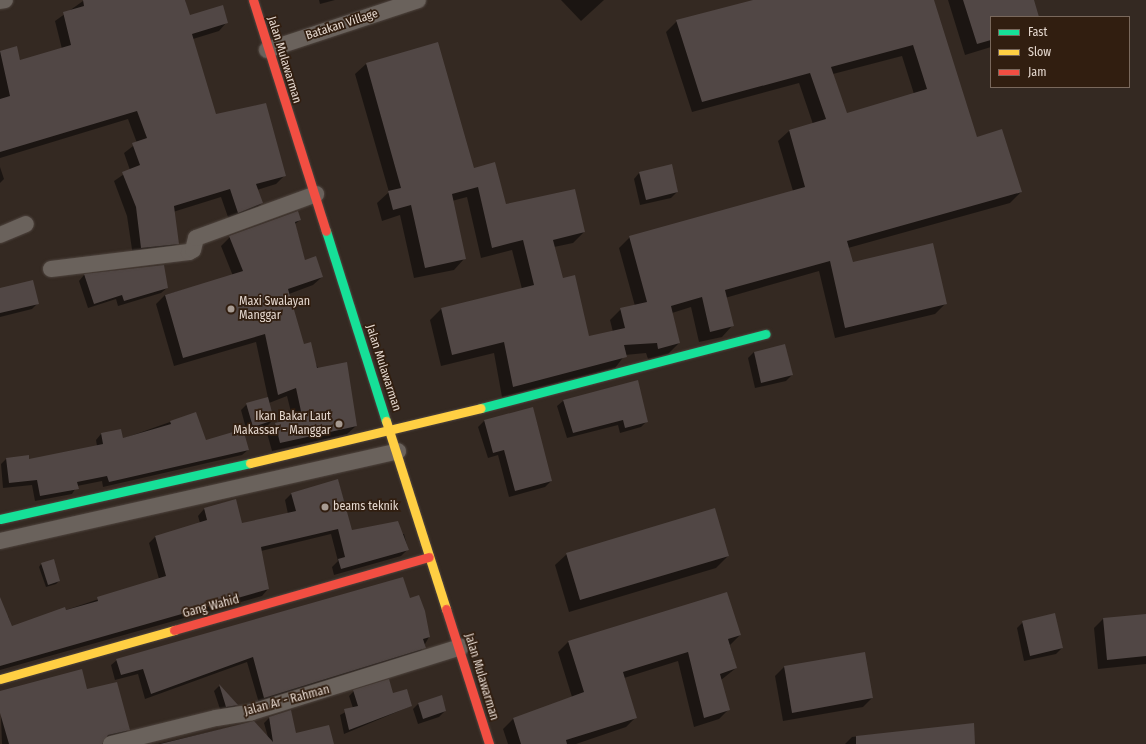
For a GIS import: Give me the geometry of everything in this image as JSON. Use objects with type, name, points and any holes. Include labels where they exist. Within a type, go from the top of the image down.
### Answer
[{"type":"street","points":[[0,1],[5,0]]},
{"type":"street","name":"Jalan Mulawarman","points":[[253,0],[267,50],[316,194],[392,431],[429,557],[461,647],[488,744]]},
{"type":"street","name":"Batakan Village","points":[[267,50],[418,0]]},
{"type":"street","points":[[50,269],[189,252],[193,250],[196,238],[316,194]]},
{"type":"street","points":[[0,236],[26,224]]},
{"type":"street","points":[[0,519],[392,431],[766,334]]},
{"type":"street","points":[[0,541],[398,451]]},
{"type":"street","name":"Gang Wahid","points":[[0,680],[429,557]]},
{"type":"street","name":"Jalan Ar - Rahman","points":[[111,744],[216,718],[252,712],[461,647]]},
{"type":"building","points":[[83,0],[185,0],[190,15],[223,5],[228,23],[192,34],[216,114],[266,103],[286,176],[256,184],[263,203],[238,213],[230,189],[174,206],[179,244],[141,248],[136,207],[122,172],[140,165],[132,143],[147,138],[137,111],[0,152],[0,99],[10,96],[0,51],[17,46],[20,60],[71,45],[63,12],[84,6]]},
{"type":"building","points":[[753,0],[934,0],[977,137],[1002,129],[1022,192],[847,241],[853,262],[933,243],[947,304],[845,328],[830,261],[725,290],[734,326],[710,332],[702,297],[671,306],[680,343],[658,349],[657,343],[624,345],[627,357],[513,387],[504,342],[452,355],[441,308],[534,285],[523,240],[492,248],[478,187],[452,194],[466,259],[425,268],[411,205],[393,210],[388,191],[401,188],[366,63],[438,42],[474,168],[495,162],[506,204],[575,189],[585,232],[553,240],[563,278],[575,275],[589,336],[625,328],[620,308],[647,302],[629,236],[805,187],[789,130],[826,119],[810,73],[702,102],[676,20]],"holes":[[[913,45],[927,89],[847,113],[831,67]]]},
{"type":"building","points":[[963,0],[1034,0],[1039,16],[990,16],[990,40],[977,44]]},
{"type":"building","points":[[672,164],[678,192],[646,200],[639,172]]},
{"type":"building","points":[[298,211],[301,220],[295,222],[305,260],[316,256],[323,277],[288,289],[304,344],[311,342],[317,368],[347,362],[357,426],[280,443],[275,423],[302,416],[296,388],[278,395],[265,334],[183,358],[165,295],[243,271],[229,236]]},
{"type":"building","points":[[164,265],[168,288],[124,301],[122,295],[94,304],[84,274]]},
{"type":"building","points":[[33,280],[39,304],[0,313],[0,288]]},
{"type":"building","points":[[785,344],[793,375],[761,383],[754,352]]},
{"type":"building","points":[[638,380],[648,422],[625,428],[623,420],[573,433],[563,400]]},
{"type":"building","points":[[268,397],[274,420],[253,427],[246,403]]},
{"type":"building","points":[[533,407],[552,481],[515,491],[504,450],[493,453],[484,420]]},
{"type":"building","points":[[196,412],[206,440],[243,429],[249,450],[109,482],[107,476],[77,482],[79,489],[40,496],[37,480],[9,483],[6,458],[29,455],[29,459],[103,444],[101,433],[121,429],[123,438],[171,424],[170,421]]},
{"type":"building","points":[[338,479],[352,530],[398,521],[409,550],[341,569],[338,559],[345,557],[338,529],[261,547],[269,589],[0,666],[0,597],[12,626],[65,607],[66,610],[98,601],[97,597],[166,576],[155,536],[207,520],[204,508],[236,499],[242,523],[296,511],[291,493]]},
{"type":"building","points":[[715,508],[729,556],[580,600],[566,553]]},
{"type":"building","points":[[54,559],[60,581],[48,585],[41,563]]},
{"type":"building","points":[[403,577],[410,598],[419,595],[425,611],[430,637],[423,639],[426,648],[264,698],[253,657],[151,694],[143,669],[121,675],[116,659]]},
{"type":"building","points":[[727,592],[741,635],[728,639],[737,668],[720,674],[730,710],[704,718],[688,652],[623,672],[637,718],[566,740],[567,744],[521,744],[513,718],[584,692],[568,641]]},
{"type":"building","points":[[1055,613],[1063,648],[1030,656],[1022,621]]},
{"type":"building","points":[[1146,614],[1146,656],[1107,660],[1103,618]]},
{"type":"building","points":[[865,652],[873,698],[792,713],[784,666]]},
{"type":"building","points":[[82,669],[87,689],[117,682],[130,730],[108,735],[102,744],[9,744],[0,713],[0,691]]},
{"type":"building","points":[[389,679],[393,693],[407,689],[412,706],[349,730],[344,709],[358,706],[353,690]]},
{"type":"building","points":[[219,684],[238,705],[226,707]]},
{"type":"building","points":[[442,695],[446,711],[423,719],[418,703]]},
{"type":"building","points":[[291,710],[296,733],[329,725],[334,744],[160,744],[254,721],[273,742],[269,717]]},
{"type":"building","points":[[974,723],[975,744],[856,744],[856,736]]},
{"type":"traffic: fast","points":[[326,231],[386,421]]},
{"type":"traffic: fast","points":[[481,408],[766,334]]},
{"type":"traffic: fast","points":[[0,519],[250,463]]},
{"type":"traffic: slow","points":[[250,463],[481,408]]},
{"type":"traffic: slow","points":[[386,421],[446,609]]},
{"type":"traffic: slow","points":[[0,679],[174,630]]},
{"type":"traffic: jam","points":[[253,0],[326,231]]},
{"type":"traffic: jam","points":[[174,630],[429,557]]},
{"type":"traffic: jam","points":[[446,609],[489,744]]},
{"type":"place","name":"Maxi Swalayan Manggar","points":[[231,309]]},
{"type":"place","name":"Ikan Bakar Laut Makassar - Manggar","points":[[339,424]]},
{"type":"place","name":"beams teknik","points":[[325,507]]}]
